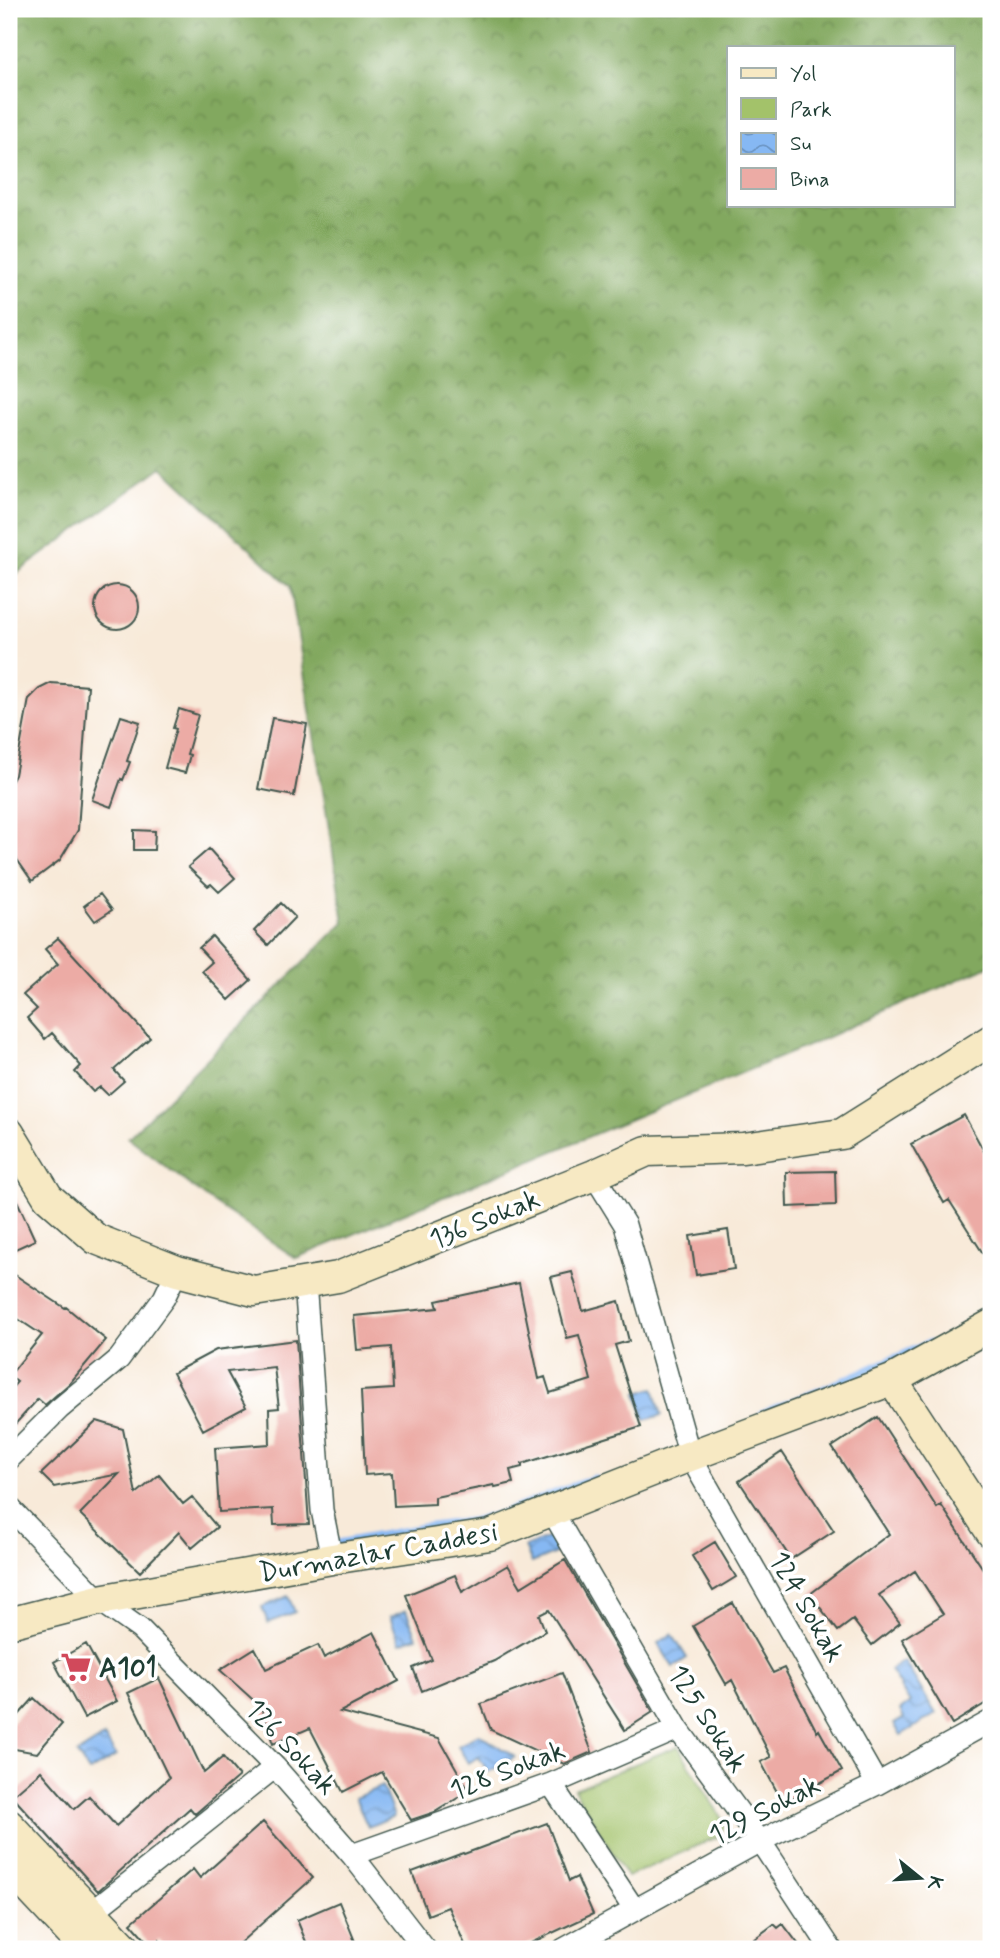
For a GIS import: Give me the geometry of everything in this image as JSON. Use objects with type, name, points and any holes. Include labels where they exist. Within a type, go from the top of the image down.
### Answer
[{"type":"street","name":"136 Sokak","points":[[9,1133],[48,1196],[96,1240],[177,1271],[254,1291],[338,1277],[594,1175],[647,1151],[743,1148],[842,1134],[991,1040]]},
{"type":"street","name":"124 Sokak","points":[[594,1175],[625,1225],[690,1456],[877,1784]]},
{"type":"street","points":[[9,1459],[59,1409],[120,1359],[164,1298],[177,1271]]},
{"type":"street","points":[[305,1282],[322,1510],[332,1559]]},
{"type":"street","name":"Durmazlar Caddesi","points":[[9,1623],[99,1600],[332,1559],[490,1535],[892,1380],[991,1325]]},
{"type":"street","points":[[892,1380],[991,1532]]},
{"type":"street","name":"126 Sokak","points":[[9,1507],[99,1600],[140,1629],[275,1768],[352,1855],[425,1949]]},
{"type":"street","name":"125 Sokak","points":[[552,1511],[678,1729],[760,1841],[831,1949]]},
{"type":"street","name":"129 Sokak","points":[[564,1949],[760,1841],[877,1784],[991,1721]]},
{"type":"street","name":"128 Sokak","points":[[352,1855],[551,1784],[678,1729]]},
{"type":"street","points":[[91,1913],[275,1768]]},
{"type":"street","points":[[551,1784],[634,1909]]},
{"type":"street","points":[[9,1825],[91,1913],[112,1944]]},
{"type":"street","points":[[9,1867],[86,1949]]},
{"type":"green space","points":[[9,9],[991,9],[991,965],[812,1044],[296,1258],[211,1201],[128,1138],[344,922],[290,586],[162,467],[9,579]]},
{"type":"green space","points":[[678,1746],[725,1824],[719,1836],[627,1877],[574,1789]]},
{"type":"water","points":[[654,1388],[662,1415],[645,1420],[637,1393]]},
{"type":"water","points":[[552,1536],[558,1552],[532,1563],[525,1547]]},
{"type":"water","points":[[288,1596],[295,1612],[268,1623],[262,1607]]},
{"type":"water","points":[[406,1610],[417,1637],[400,1643],[390,1617]]},
{"type":"water","points":[[672,1634],[687,1658],[673,1667],[658,1643]]},
{"type":"water","points":[[904,1661],[936,1714],[901,1735],[894,1724],[904,1718],[900,1710],[910,1703],[890,1670]]},
{"type":"water","points":[[479,1734],[515,1757],[488,1772],[479,1757],[468,1763],[458,1746]]},
{"type":"water","points":[[104,1737],[116,1756],[89,1772],[77,1754]]},
{"type":"water","points":[[382,1786],[394,1816],[368,1827],[355,1798]]},
{"type":"building","points":[[117,585],[132,592],[139,607],[132,622],[117,629],[102,622],[95,607],[102,592]]},
{"type":"building","points":[[51,683],[88,686],[78,830],[60,860],[32,881],[9,848],[9,786],[15,775],[29,699],[39,689]]},
{"type":"building","points":[[179,709],[198,715],[187,754],[190,755],[185,773],[165,768]]},
{"type":"building","points":[[121,716],[140,722],[127,761],[130,762],[111,807],[92,800]]},
{"type":"building","points":[[272,718],[307,724],[294,796],[258,789]]},
{"type":"building","points":[[134,830],[155,831],[154,850],[134,850]]},
{"type":"building","points":[[209,849],[235,878],[219,892],[211,884],[208,886],[188,867]]},
{"type":"building","points":[[100,894],[112,910],[95,921],[84,906]]},
{"type":"building","points":[[281,903],[295,917],[268,945],[254,931]]},
{"type":"building","points":[[212,936],[251,980],[229,1000],[202,971],[212,962],[199,948]]},
{"type":"building","points":[[58,938],[150,1038],[114,1070],[124,1081],[108,1095],[100,1087],[93,1092],[75,1072],[81,1066],[52,1033],[45,1039],[27,1018],[37,1009],[23,995],[58,964],[45,949]]},
{"type":"building","points":[[964,1115],[991,1164],[991,1266],[949,1200],[944,1203],[911,1144]]},
{"type":"building","points":[[835,1171],[836,1205],[787,1207],[786,1172]]},
{"type":"building","points":[[9,1183],[35,1240],[9,1252]]},
{"type":"building","points":[[728,1230],[734,1269],[696,1275],[690,1236]]},
{"type":"building","points":[[9,1271],[66,1307],[106,1340],[70,1383],[45,1405],[38,1399],[9,1431],[9,1391],[17,1382],[9,1376],[42,1335],[9,1313]]},
{"type":"building","points":[[572,1272],[583,1311],[619,1301],[629,1341],[615,1345],[641,1427],[522,1464],[522,1467],[510,1470],[513,1483],[435,1497],[435,1504],[394,1506],[392,1473],[365,1475],[361,1391],[393,1389],[391,1347],[357,1350],[354,1316],[438,1308],[436,1301],[519,1283],[539,1379],[545,1377],[550,1393],[591,1380],[579,1335],[567,1338],[551,1277]]},
{"type":"building","points":[[296,1340],[309,1524],[274,1525],[273,1509],[219,1512],[215,1448],[270,1444],[269,1409],[279,1408],[274,1367],[227,1372],[246,1407],[203,1430],[173,1373],[216,1350]]},
{"type":"building","points":[[878,1417],[937,1508],[941,1505],[991,1581],[991,1700],[952,1724],[902,1639],[943,1614],[915,1571],[879,1595],[900,1623],[872,1645],[853,1620],[838,1631],[810,1594],[889,1534],[832,1447]]},
{"type":"building","points":[[97,1421],[123,1429],[136,1494],[159,1475],[183,1504],[192,1497],[217,1527],[192,1548],[179,1532],[140,1572],[80,1514],[119,1474],[54,1487],[41,1474]]},
{"type":"building","points":[[782,1452],[834,1531],[791,1559],[739,1481]]},
{"type":"building","points":[[715,1542],[736,1577],[713,1591],[692,1556]]},
{"type":"building","points":[[565,1560],[653,1712],[625,1730],[549,1610],[539,1615],[545,1631],[494,1661],[422,1691],[413,1668],[432,1660],[406,1595],[455,1575],[462,1592],[508,1565],[521,1587]]},
{"type":"building","points":[[733,1603],[773,1673],[784,1668],[817,1732],[819,1730],[842,1771],[783,1803],[761,1762],[771,1757],[732,1680],[726,1684],[693,1626]]},
{"type":"building","points":[[374,1632],[399,1681],[340,1712],[439,1738],[469,1791],[435,1812],[411,1820],[382,1772],[343,1792],[310,1728],[273,1744],[261,1707],[220,1670],[255,1648],[266,1669],[318,1645],[324,1658]]},
{"type":"building","points":[[86,1644],[117,1701],[84,1718],[54,1662]]},
{"type":"building","points":[[562,1673],[592,1752],[564,1764],[491,1730],[481,1704]]},
{"type":"building","points":[[159,1678],[204,1773],[223,1757],[239,1776],[195,1814],[190,1808],[98,1891],[12,1796],[41,1771],[74,1809],[89,1796],[116,1826],[169,1778],[128,1693]]},
{"type":"building","points":[[34,1698],[62,1724],[37,1753],[9,1748],[9,1726]]},
{"type":"building","points":[[263,1822],[313,1878],[233,1949],[167,1949],[159,1940],[152,1947],[131,1923],[193,1869],[200,1878]]},
{"type":"building","points":[[547,1823],[569,1881],[577,1877],[593,1914],[518,1949],[467,1949],[448,1907],[428,1915],[412,1872]]},
{"type":"building","points":[[339,1902],[358,1949],[309,1949],[297,1920]]},
{"type":"building","points":[[774,1924],[778,1928],[783,1924],[802,1949],[741,1949]]},
{"type":"waterway","points":[[762,1413],[929,1343]]},
{"type":"waterway","points":[[332,1544],[478,1520],[594,1478]]},
{"type":"place","name":"A101","points":[[76,1667]]}]
